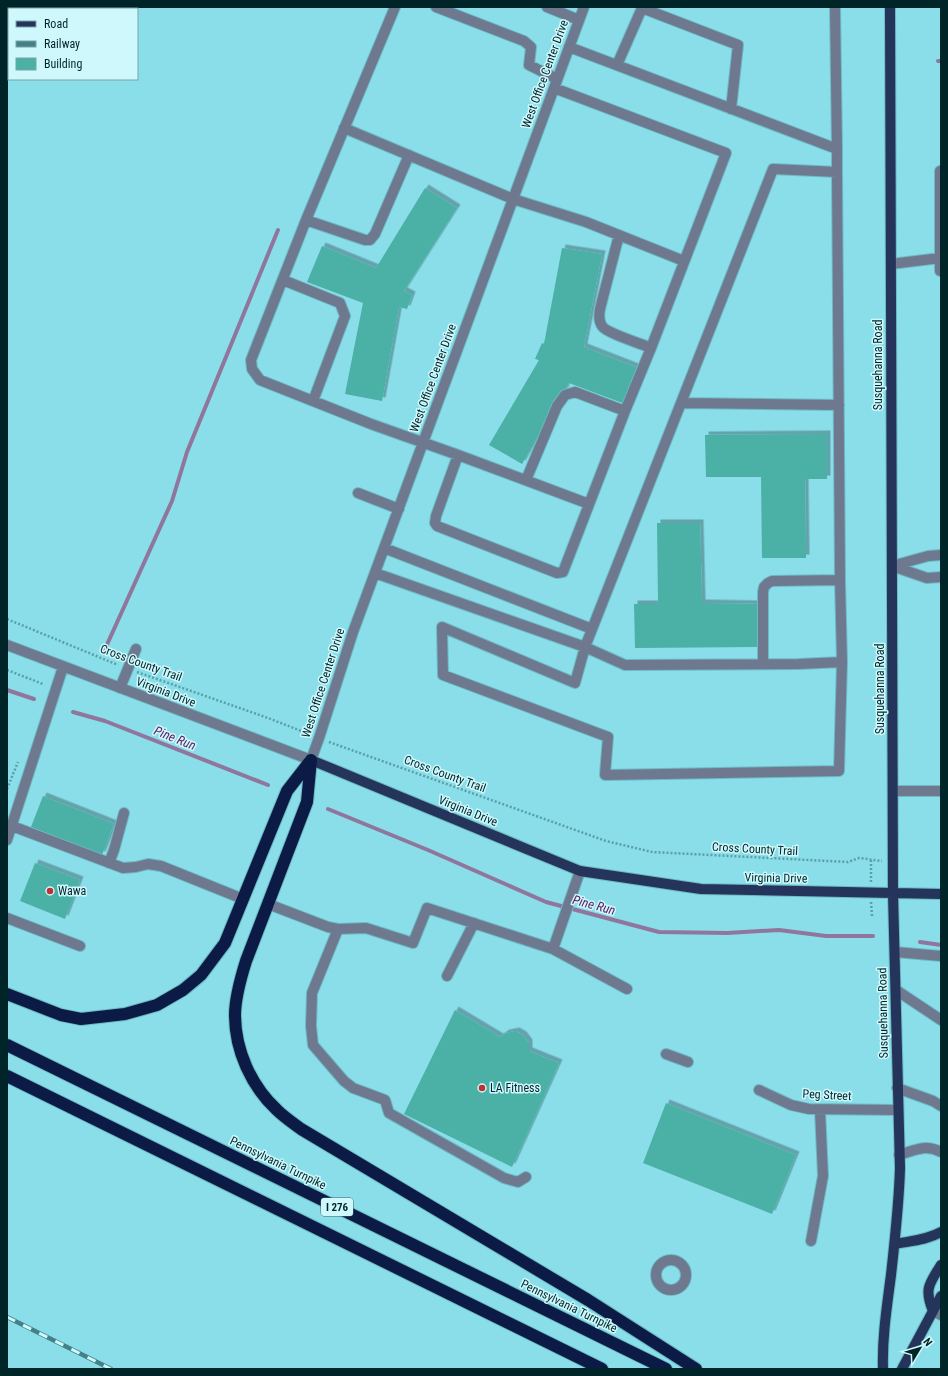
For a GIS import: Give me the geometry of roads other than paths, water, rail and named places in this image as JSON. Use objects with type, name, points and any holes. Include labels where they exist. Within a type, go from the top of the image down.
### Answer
[{"type":"highway","points":[[7,994],[61,1015],[82,1020],[125,1014],[157,1005],[183,990],[201,974],[225,943],[287,791],[311,760]]},
{"type":"highway","points":[[311,760],[308,802],[246,961],[239,988],[235,1014],[238,1039],[243,1064],[257,1087],[276,1110],[301,1129],[588,1300],[696,1369]]},
{"type":"highway","name":"Pennsylvania Turnpike","points":[[7,1045],[666,1369]]},
{"type":"highway","name":"I 276","points":[[7,1076],[602,1369]]},
{"type":"main road","name":"Susquehanna Road","points":[[883,1369],[884,1337],[899,1197],[893,894],[890,7]]},
{"type":"main road","name":"Virginia Drive","points":[[311,760],[580,871],[701,889],[941,894]]},
{"type":"main road","points":[[895,1244],[934,1236],[941,1232]]},
{"type":"main road","points":[[937,1313],[929,1300],[928,1288],[941,1265]]},
{"type":"main road","points":[[902,1369],[937,1313],[941,1296]]},
{"type":"street","points":[[395,7],[306,220],[251,360],[252,369],[260,380],[371,424],[458,454],[589,504]]},
{"type":"street","points":[[436,7],[524,41],[530,45],[531,49],[529,66],[556,83],[726,153],[652,348],[589,504],[566,569],[561,574],[557,574],[437,526],[435,523],[436,516],[458,454]]},
{"type":"street","points":[[547,7],[579,20]]},
{"type":"street","name":"West Office Center Drive","points":[[311,760],[353,632],[584,7]]},
{"type":"street","points":[[835,7],[837,149],[840,580],[842,662],[839,771],[605,775],[608,736],[443,675],[442,627],[575,683],[585,647],[773,169],[837,172]]},
{"type":"street","points":[[617,65],[642,8],[649,10],[738,45],[731,109]]},
{"type":"street","points":[[569,47],[837,149]]},
{"type":"street","points":[[344,128],[513,198],[586,222],[684,261]]},
{"type":"street","points":[[306,220],[365,240],[370,240],[375,234],[409,155]]},
{"type":"street","points":[[940,171],[940,271]]},
{"type":"street","points":[[619,235],[599,313],[600,320],[602,326],[609,332],[652,348]]},
{"type":"street","points":[[891,264],[940,258]]},
{"type":"street","points":[[283,280],[340,303],[345,316],[313,401]]},
{"type":"street","points":[[526,480],[557,406],[565,395],[575,392],[625,412]]},
{"type":"street","points":[[681,403],[839,405]]},
{"type":"street","points":[[358,493],[399,509]]},
{"type":"street","points":[[384,548],[592,630]]},
{"type":"street","points":[[892,566],[928,556],[941,555]]},
{"type":"street","points":[[892,566],[927,578],[941,577]]},
{"type":"street","points":[[375,573],[585,647],[625,665],[842,662]]},
{"type":"street","points":[[763,664],[764,587],[772,581],[840,580]]},
{"type":"street","name":"Virginia Drive","points":[[7,645],[311,760]]},
{"type":"street","points":[[120,688],[136,649]]},
{"type":"street","points":[[7,840],[63,666]]},
{"type":"street","points":[[893,791],[941,792]]},
{"type":"street","points":[[109,863],[124,813]]},
{"type":"street","points":[[12,826],[123,868],[136,868],[148,864],[161,866],[243,899]]},
{"type":"street","points":[[553,949],[580,871]]},
{"type":"street","points":[[268,904],[328,927],[338,929],[366,928],[413,942],[427,908],[553,949],[627,989]]},
{"type":"street","points":[[7,918],[80,946]]},
{"type":"street","points":[[447,976],[474,923]]},
{"type":"street","points":[[338,929],[312,993],[311,1026],[313,1045],[344,1081],[353,1088],[385,1100],[389,1113],[504,1178],[518,1182],[526,1177]]},
{"type":"street","points":[[895,952],[941,956]]},
{"type":"street","points":[[896,990],[941,1020]]},
{"type":"street","points":[[666,1054],[688,1062]]},
{"type":"street","points":[[897,1088],[933,1101],[941,1106]]},
{"type":"street","name":"Peg Street","points":[[758,1090],[791,1105],[820,1110],[898,1110]]},
{"type":"street","points":[[811,1241],[822,1176],[820,1110]]},
{"type":"street","points":[[899,1155],[923,1148],[932,1148],[940,1152]]},
{"type":"waterway","points":[[105,649],[172,501],[187,452],[278,230]]},
{"type":"waterway","name":"Pine Run","points":[[7,690],[34,699]]},
{"type":"waterway","name":"Pine Run","points":[[73,712],[105,721],[268,785]]},
{"type":"waterway","name":"Pine Run","points":[[328,809],[428,850],[546,902],[659,932],[727,933],[779,930],[826,936],[873,936]]},
{"type":"waterway","name":"Pine Run","points":[[920,942],[941,945]]},
{"type":"railway","points":[[7,1317],[111,1369]]},
{"type":"place","name":"Wawa","points":[[50,891]]},
{"type":"place","name":"LA Fitness","points":[[482,1088]]}]
